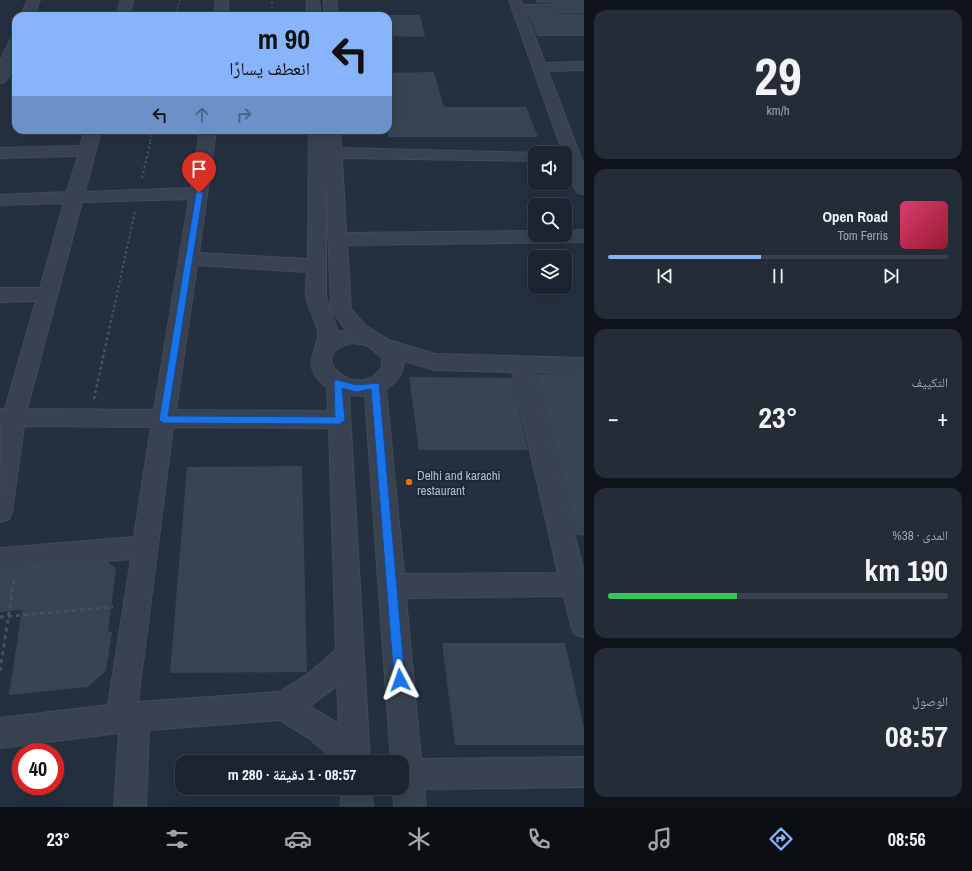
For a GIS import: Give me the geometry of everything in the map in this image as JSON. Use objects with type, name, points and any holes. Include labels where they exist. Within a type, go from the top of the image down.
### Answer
[{"type":"street","points":[[29,12],[34,0]]},
{"type":"street","points":[[124,12],[127,0]]},
{"type":"street","points":[[220,12],[222,0]]},
{"type":"street","points":[[313,0],[314,12]]},
{"type":"street","points":[[330,0],[331,12]]},
{"type":"street","points":[[584,8],[516,4],[573,153],[584,189]]},
{"type":"street","points":[[0,79],[4,59],[12,48]]},
{"type":"street","points":[[540,67],[584,66]]},
{"type":"street","points":[[0,512],[7,417],[48,294],[76,197],[92,134]]},
{"type":"street","points":[[130,807],[128,718],[138,604],[163,420],[207,134]]},
{"type":"street","points":[[317,134],[318,234],[316,297],[327,326],[328,336],[320,362],[323,370],[328,377],[337,383],[356,388],[379,383],[407,369],[435,362]]},
{"type":"street","points":[[332,134],[341,309],[352,325],[378,342],[390,354],[393,363],[390,373],[379,383]]},
{"type":"street","points":[[0,153],[88,151]]},
{"type":"street","points":[[333,153],[528,156]]},
{"type":"street","points":[[0,200],[199,193]]},
{"type":"street","points":[[338,239],[584,236]]},
{"type":"street","points":[[189,258],[316,266]]},
{"type":"street","points":[[0,295],[48,294]]},
{"type":"street","points":[[326,346],[334,341],[348,337],[363,337],[408,355],[435,362],[521,366],[584,366]]},
{"type":"street","points":[[521,366],[579,584],[584,625]]},
{"type":"street","points":[[337,383],[340,420],[355,755]]},
{"type":"street","points":[[379,383],[392,586],[405,755]]},
{"type":"street","points":[[7,417],[163,420],[340,420]]},
{"type":"street","points":[[9,558],[146,547]]},
{"type":"street","points":[[392,586],[579,584]]},
{"type":"street","points":[[0,733],[128,718],[281,706],[301,696],[319,684],[350,655]]},
{"type":"street","points":[[281,706],[301,715],[320,727],[350,755]]},
{"type":"street","points":[[409,774],[584,772]]},
{"type":"street","points":[[356,795],[357,807]]},
{"type":"street","points":[[409,795],[410,807]]},
{"type":"path","points":[[176,12],[180,0]]},
{"type":"path","points":[[272,2],[272,12]]},
{"type":"path","points":[[89,418],[152,134]]},
{"type":"path","points":[[0,671],[8,617],[9,558]]},
{"type":"path","points":[[0,617],[138,604]]},
{"type":"building","points":[[536,0],[584,0],[584,3],[537,3]]},
{"type":"building","points":[[528,14],[584,14],[584,36],[537,36]]},
{"type":"building","points":[[392,15],[420,15],[425,37],[392,36]]},
{"type":"building","points":[[434,72],[444,107],[526,107],[538,137],[388,137],[388,134],[392,134],[392,73]]},
{"type":"building","points":[[535,374],[584,375],[584,536],[576,535]]},
{"type":"building","points":[[409,377],[512,378],[528,450],[419,450]]},
{"type":"building","points":[[302,466],[307,672],[170,673],[187,467]]},
{"type":"building","points":[[108,562],[116,569],[108,632],[112,632],[106,671],[88,687],[9,695],[22,610],[0,612],[0,571]]},
{"type":"building","points":[[442,643],[565,643],[584,728],[584,745],[455,745]]},
{"type":"place","name":"Delhi and karachi restaurant","points":[[409,482]]},
{"type":"route","points":[[199,193],[163,420],[340,420],[337,383],[346,387],[356,388],[366,388],[375,385],[400,680]]}]
